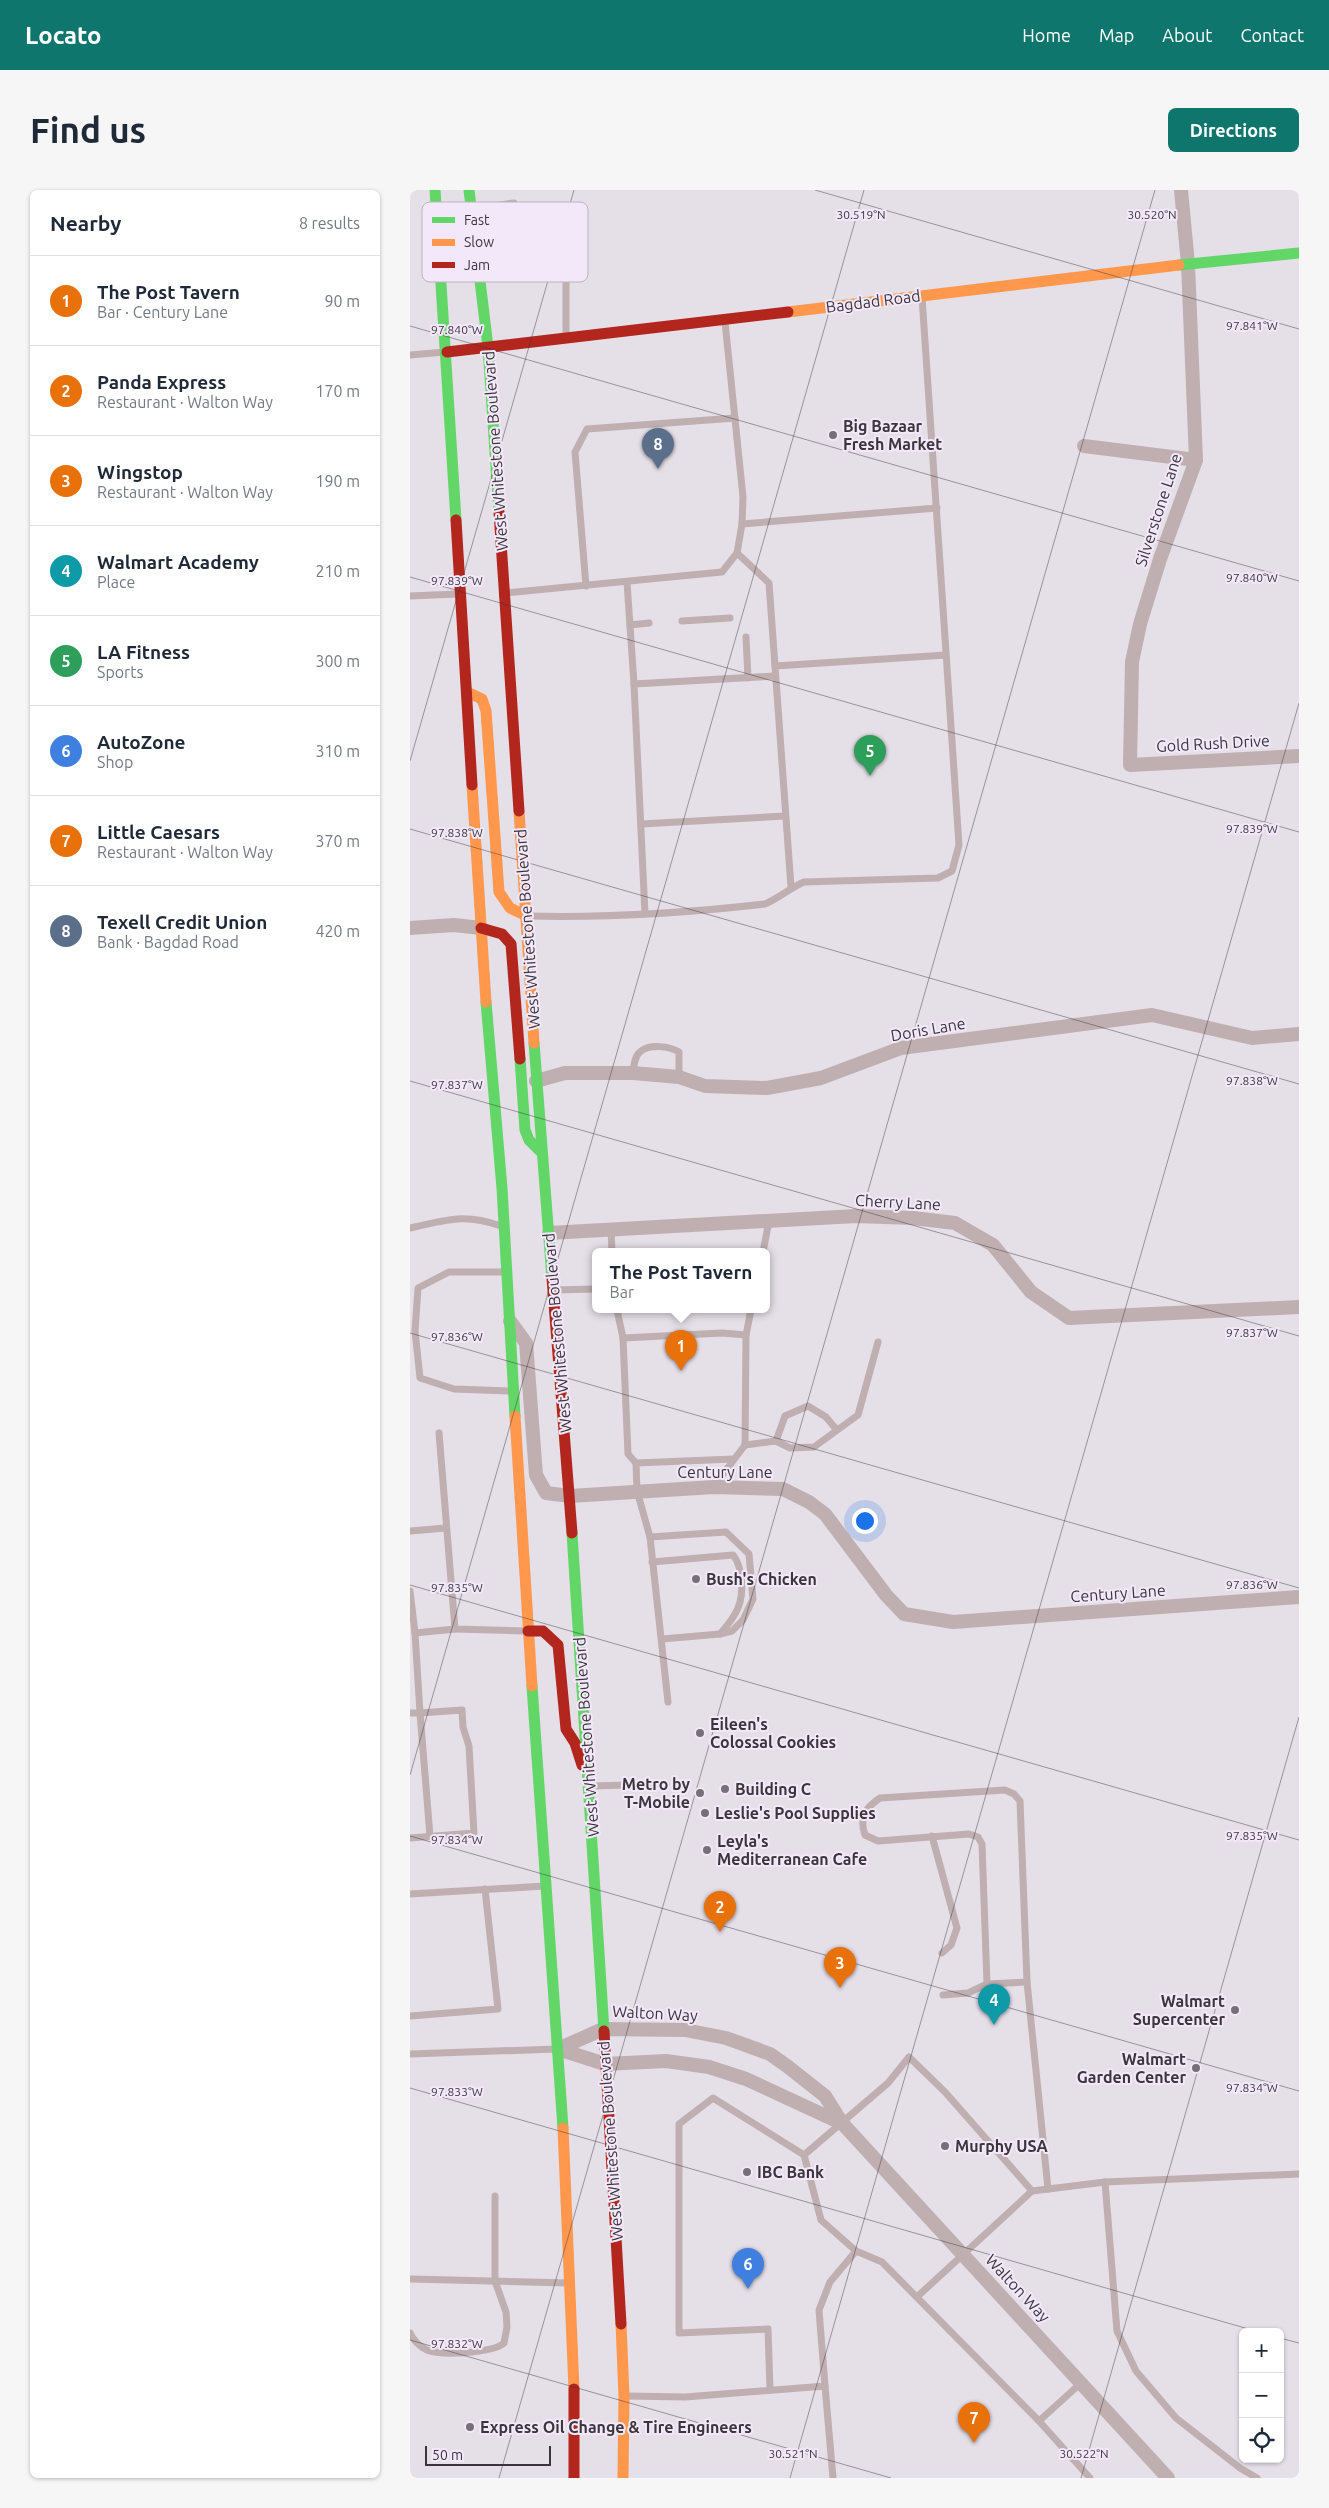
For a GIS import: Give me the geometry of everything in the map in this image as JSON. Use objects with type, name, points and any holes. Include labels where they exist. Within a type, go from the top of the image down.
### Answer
[{"type":"main road","name":"Bagdad Road","points":[[447,352],[1188,264],[1299,253]]},
{"type":"main road","points":[[442,282],[481,928],[504,1227],[505,1272],[510,1320],[528,1631],[558,2049],[572,2283],[575,2379],[574,2478]]},
{"type":"main road","name":"West Whitestone Boulevard","points":[[480,282],[488,347],[527,916],[536,1081],[570,1496],[589,1786],[616,2218],[624,2396],[623,2478]]},
{"type":"main road","points":[[467,692],[482,699],[486,711],[499,892],[507,906],[516,913],[527,916]]},
{"type":"main road","points":[[481,928],[499,932],[507,937],[511,944],[525,1130],[529,1140],[541,1152]]},
{"type":"main road","points":[[528,1631],[543,1631],[558,1645],[566,1729],[574,1743],[589,1786]]},
{"type":"street","name":"Silverstone Lane","points":[[1130,765],[1132,662],[1140,624],[1160,558],[1196,460],[1188,264],[1181,190]]},
{"type":"street","points":[[1084,446],[1196,460]]},
{"type":"street","name":"Gold Rush Drive","points":[[1130,765],[1299,756]]},
{"type":"street","points":[[410,928],[454,925],[481,928]]},
{"type":"street","name":"Doris Lane","points":[[536,1081],[565,1073],[633,1073],[678,1077],[705,1086],[767,1088],[821,1078],[901,1048],[1152,1015],[1252,1038],[1299,1034]]},
{"type":"street","name":"Cherry Lane","points":[[549,1233],[856,1216],[913,1218],[955,1223],[993,1245],[1031,1292],[1069,1318],[1299,1307]]},
{"type":"street","name":"Century Lane","points":[[510,1320],[526,1343],[536,1475],[546,1493],[570,1496],[714,1487],[783,1489],[809,1502],[825,1514],[886,1595],[904,1614],[953,1622],[1299,1597]]},
{"type":"street","name":"Walton Way","points":[[558,2049],[603,2029],[692,2031],[726,2038],[770,2054],[825,2096],[842,2123],[1168,2478]]},
{"type":"street","name":"Walton Way","points":[[558,2049],[605,2064],[666,2061],[708,2066],[746,2079],[842,2123]]},
{"type":"lane","points":[[566,282],[566,338]]},
{"type":"lane","points":[[527,916],[578,918],[765,904],[778,898],[791,887],[804,882],[938,878],[952,871],[959,845],[922,295]]},
{"type":"lane","points":[[505,594],[722,572],[737,553],[742,524],[743,497],[725,319]]},
{"type":"lane","points":[[410,355],[447,352]]},
{"type":"lane","points":[[586,586],[575,452],[587,429],[735,418]]},
{"type":"lane","points":[[742,524],[937,508]]},
{"type":"lane","points":[[737,553],[768,583],[791,887]]},
{"type":"lane","points":[[627,582],[645,914]]},
{"type":"lane","points":[[410,596],[461,594]]},
{"type":"lane","points":[[682,621],[730,618]]},
{"type":"lane","points":[[630,624],[649,623]]},
{"type":"lane","points":[[746,637],[748,678]]},
{"type":"lane","points":[[775,666],[946,654]]},
{"type":"lane","points":[[634,684],[775,676]]},
{"type":"lane","points":[[640,824],[785,816]]},
{"type":"lane","points":[[633,1073],[635,1059],[640,1051],[653,1047],[673,1048],[679,1052],[678,1077]]},
{"type":"lane","points":[[410,1228],[451,1219],[476,1218],[504,1227]]},
{"type":"lane","points":[[764,1248],[769,1221]]},
{"type":"lane","points":[[611,1230],[612,1248]]},
{"type":"lane","points":[[505,1272],[449,1272],[418,1288],[415,1331],[420,1378],[454,1389],[514,1391]]},
{"type":"lane","points":[[553,1290],[592,1290]]},
{"type":"lane","points":[[618,1313],[623,1338],[628,1454],[636,1463],[637,1491],[650,1537],[668,1702]]},
{"type":"lane","points":[[714,1487],[745,1445],[746,1335],[750,1313]]},
{"type":"lane","points":[[623,1338],[722,1333],[746,1335]]},
{"type":"lane","points":[[745,1445],[776,1441],[790,1448],[814,1447],[836,1429],[858,1415],[878,1342]]},
{"type":"lane","points":[[776,1441],[784,1416],[808,1406],[826,1418],[836,1429]]},
{"type":"lane","points":[[440,1433],[455,1630]]},
{"type":"lane","points":[[636,1463],[733,1459]]},
{"type":"lane","points":[[410,1531],[446,1528]]},
{"type":"lane","points":[[650,1537],[726,1532],[749,1554],[753,1599],[743,1620],[732,1631],[720,1634],[662,1639]]},
{"type":"lane","points":[[652,1562],[733,1555],[738,1561],[740,1576],[739,1606],[732,1619],[720,1634]]},
{"type":"lane","points":[[410,1592],[415,1633],[430,1836]]},
{"type":"lane","points":[[415,1633],[455,1630],[528,1631]]},
{"type":"lane","points":[[410,1714],[462,1710],[463,1727],[469,1746],[474,1833],[410,1838]]},
{"type":"lane","points":[[589,1786],[666,1784]]},
{"type":"lane","points":[[987,1984],[982,1844],[978,1837],[969,1834],[872,1839],[865,1835],[863,1828],[865,1811],[880,1798],[989,1790],[1010,1792],[1020,1801],[1028,1982],[1048,2189]]},
{"type":"lane","points":[[932,1836],[957,1928],[951,1945],[942,1953]]},
{"type":"lane","points":[[410,1894],[546,1886]]},
{"type":"lane","points":[[410,2016],[498,2009],[485,1890]]},
{"type":"lane","points":[[943,1995],[968,1993],[987,1984],[1028,1982]]},
{"type":"lane","points":[[410,2054],[558,2049]]},
{"type":"lane","points":[[804,2155],[888,2083],[908,2057],[945,2092],[1032,2191]]},
{"type":"lane","points":[[770,2390],[768,2329],[679,2333],[679,2124],[713,2098],[804,2155],[821,2220],[856,2252],[882,2262],[918,2296],[1039,2421],[1090,2478]]},
{"type":"lane","points":[[918,2296],[1032,2191],[1105,2182],[1299,2174]]},
{"type":"lane","points":[[1105,2182],[1117,2331],[1136,2371],[1176,2418],[1240,2468],[1257,2478]]},
{"type":"lane","points":[[410,2334],[421,2347],[429,2351],[492,2350],[499,2348],[504,2343],[507,2326],[506,2312],[496,2281],[495,2196]]},
{"type":"lane","points":[[833,2478],[819,2310],[830,2282],[856,2252]]},
{"type":"lane","points":[[410,2279],[572,2283]]},
{"type":"lane","points":[[1039,2421],[1081,2382]]},
{"type":"lane","points":[[624,2396],[686,2396],[825,2386]]},
{"type":"traffic: fast","points":[[435,190],[436,202]]},
{"type":"traffic: fast","points":[[469,190],[470,202]]},
{"type":"traffic: fast","points":[[1179,265],[1299,253]]},
{"type":"traffic: fast","points":[[441,282],[456,520]]},
{"type":"traffic: fast","points":[[480,282],[488,347],[499,512]]},
{"type":"traffic: fast","points":[[486,1002],[502,1188],[515,1416]]},
{"type":"traffic: fast","points":[[534,1043],[552,1278]]},
{"type":"traffic: fast","points":[[520,1059],[525,1130],[529,1140],[541,1152]]},
{"type":"traffic: fast","points":[[572,1533],[604,2031]]},
{"type":"traffic: fast","points":[[532,1686],[563,2128]]},
{"type":"traffic: slow","points":[[788,312],[1179,265]]},
{"type":"traffic: slow","points":[[467,692],[482,699],[486,711],[499,892],[510,908],[527,916]]},
{"type":"traffic: slow","points":[[472,785],[486,1002]]},
{"type":"traffic: slow","points":[[519,811],[534,1043]]},
{"type":"traffic: slow","points":[[515,1416],[532,1686]]},
{"type":"traffic: slow","points":[[563,2128],[574,2389]]},
{"type":"traffic: slow","points":[[621,2324],[624,2396],[623,2478]]},
{"type":"traffic: jam","points":[[447,352],[788,312]]},
{"type":"traffic: jam","points":[[499,512],[519,811]]},
{"type":"traffic: jam","points":[[456,520],[472,785]]},
{"type":"traffic: jam","points":[[481,928],[502,934],[511,944],[520,1059]]},
{"type":"traffic: jam","points":[[552,1278],[572,1533]]},
{"type":"traffic: jam","points":[[528,1631],[543,1631],[558,1645],[566,1729],[575,1743],[582,1765]]},
{"type":"traffic: jam","points":[[604,2031],[621,2324]]},
{"type":"traffic: jam","points":[[574,2389],[574,2478]]},
{"type":"place","name":"Big Bazaar Fresh Market","points":[[833,435]]},
{"type":"place","name":"Texell Credit Union","points":[[658,469]]},
{"type":"place","name":"LA Fitness","points":[[870,776]]},
{"type":"place","name":"The Post Tavern","points":[[681,1371]]},
{"type":"place","name":"Bush's Chicken","points":[[696,1579]]},
{"type":"place","name":"Eileen's Colossal Cookies","points":[[700,1733]]},
{"type":"place","name":"Building C","points":[[725,1789]]},
{"type":"place","name":"Metro by T-Mobile","points":[[700,1793]]},
{"type":"place","name":"Leslie's Pool Supplies","points":[[705,1813]]},
{"type":"place","name":"Leyla's Mediterranean Cafe","points":[[707,1850]]},
{"type":"place","name":"Panda Express","points":[[720,1932]]},
{"type":"place","name":"Wingstop","points":[[840,1988]]},
{"type":"place","name":"Walmart Supercenter","points":[[1235,2010]]},
{"type":"place","name":"Walmart Academy","points":[[994,2025]]},
{"type":"place","name":"Walmart Garden Center","points":[[1196,2068]]},
{"type":"place","name":"Murphy USA","points":[[945,2146]]},
{"type":"place","name":"IBC Bank","points":[[747,2172]]},
{"type":"place","name":"AutoZone","points":[[748,2289]]},
{"type":"place","name":"Express Oil Change & Tire Engineers","points":[[470,2427]]},
{"type":"place","name":"Little Caesars","points":[[974,2443]]}]
